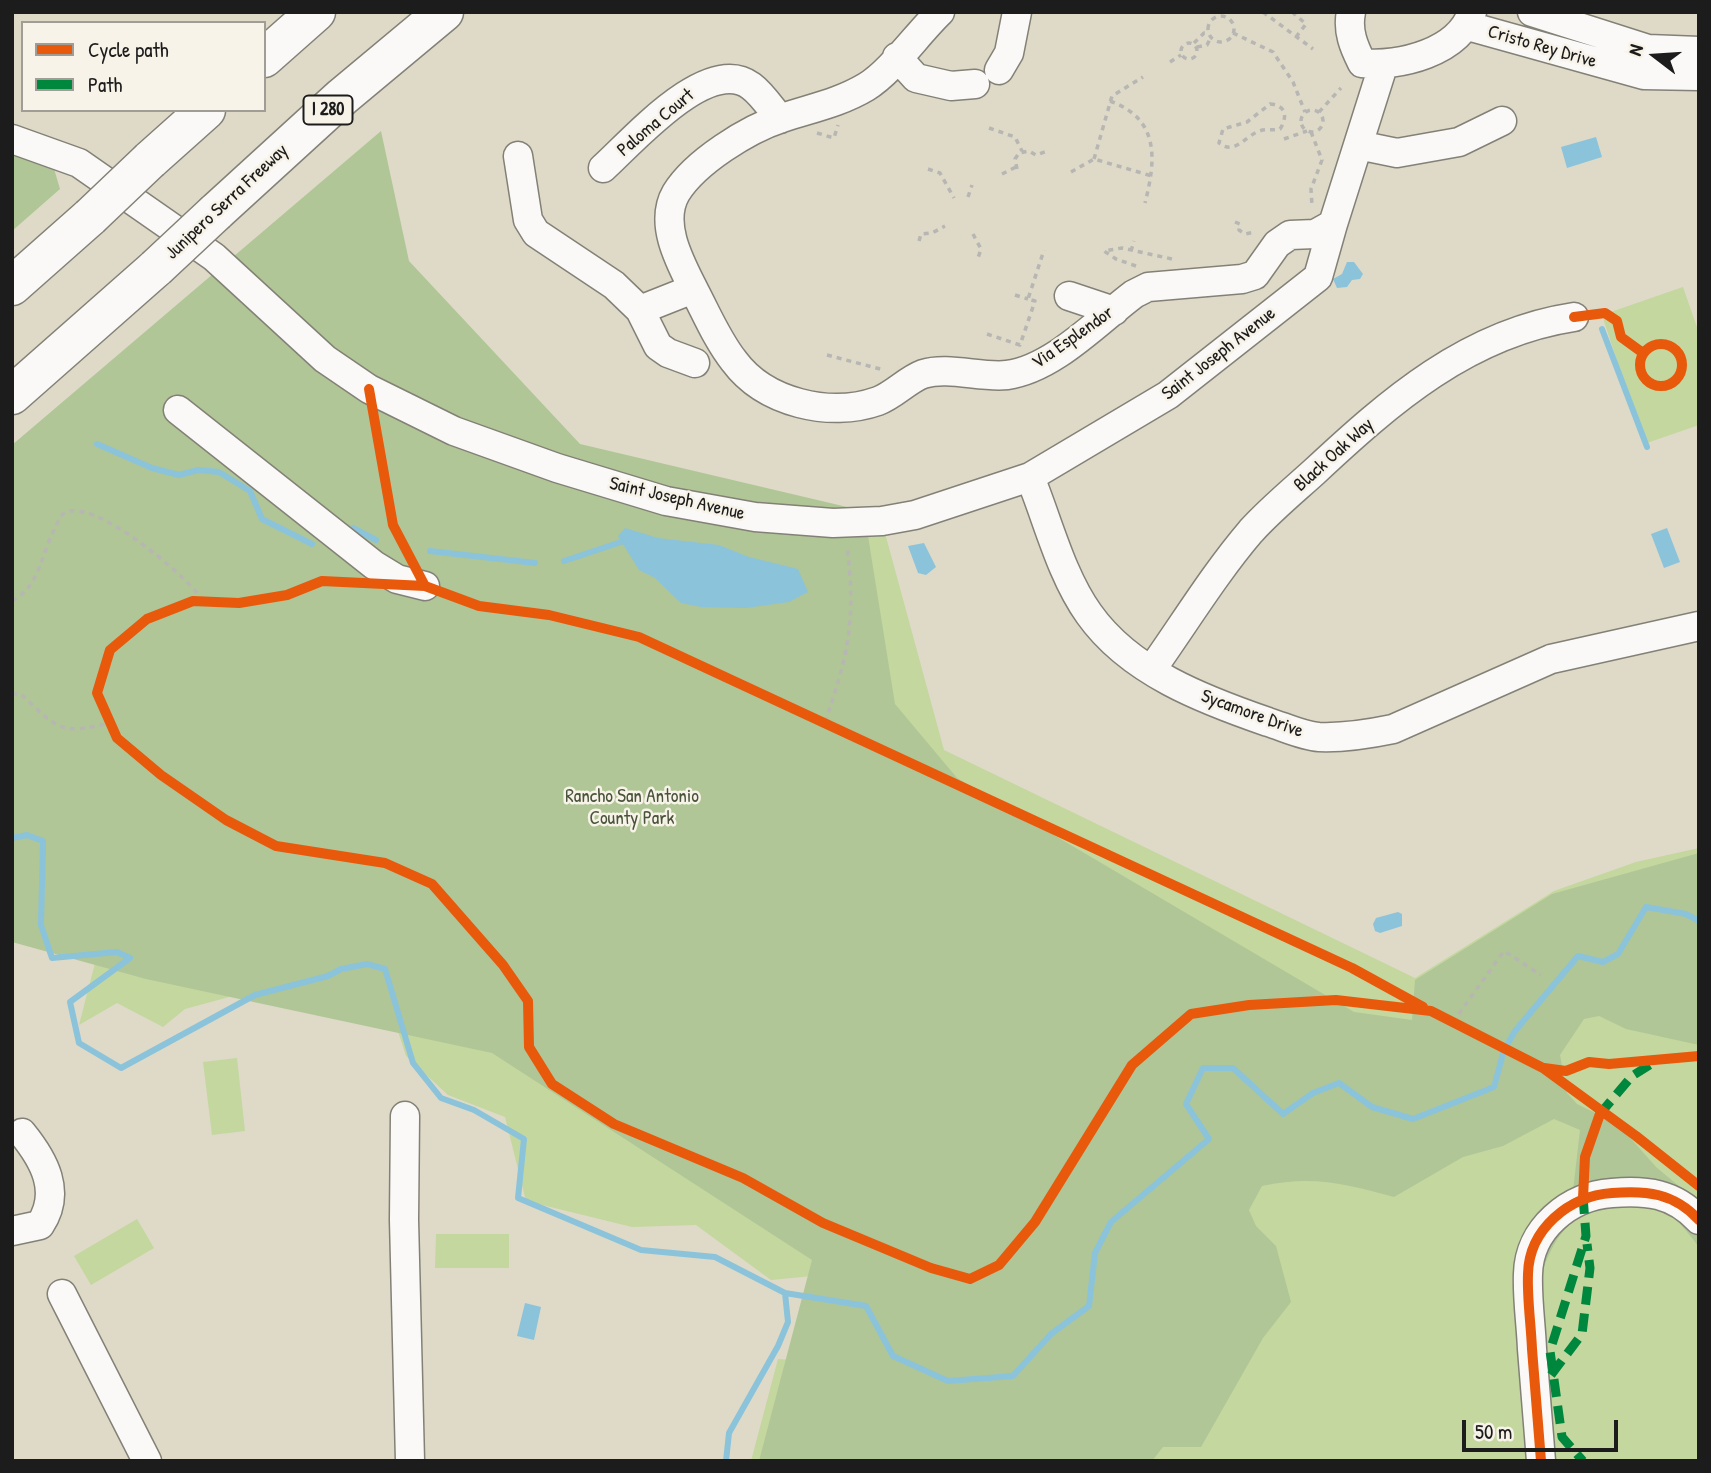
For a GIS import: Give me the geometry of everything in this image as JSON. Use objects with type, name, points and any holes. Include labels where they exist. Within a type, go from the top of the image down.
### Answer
[{"type":"highway","points":[[266,56],[316,12]]},
{"type":"highway","name":"Junipero Serra Freeway","points":[[12,395],[156,268],[342,97],[444,12]]},
{"type":"highway","points":[[12,286],[204,112]]},
{"type":"street","name":"Via Esplendor","points":[[940,12],[869,85],[843,100],[780,118],[718,151],[696,169],[676,194],[669,215],[671,235],[694,289],[734,362],[752,379],[790,400],[827,409],[879,401],[924,374],[1006,375],[1034,370],[1134,294],[1148,288],[1242,279],[1255,275],[1277,244],[1290,235],[1315,234],[1325,220]]},
{"type":"street","points":[[999,70],[1009,53],[1017,12]]},
{"type":"street","points":[[1325,220],[1358,145],[1383,65],[1362,63],[1354,47],[1349,22],[1351,12]]},
{"type":"street","name":"Cristo Rey Drive","points":[[1532,12],[1648,49],[1699,57]]},
{"type":"street","name":"Cristo Rey Drive","points":[[1383,65],[1412,60],[1443,46],[1470,19],[1644,75],[1699,57]]},
{"type":"street","points":[[897,57],[916,78],[951,86],[975,84]]},
{"type":"street","name":"Paloma Court","points":[[616,163],[703,85],[736,80],[751,86],[780,118]]},
{"type":"street","points":[[1358,145],[1397,152],[1459,142],[1502,121]]},
{"type":"street","name":"Saint Joseph Avenue","points":[[12,139],[79,163],[214,257],[325,359],[369,389],[454,430],[557,468],[666,501],[755,517],[845,522],[882,521],[915,515],[1030,477],[1168,395],[1318,277],[1325,220]]},
{"type":"street","points":[[518,156],[533,189],[528,220],[536,233],[575,248],[640,310],[658,345],[668,353],[695,363]]},
{"type":"street","points":[[640,310],[694,289]]},
{"type":"street","points":[[1069,296],[1114,311]]},
{"type":"street","name":"Black Oak Way","points":[[1152,670],[1252,530],[1334,453],[1422,379],[1448,361],[1504,334],[1538,322],[1574,317]]},
{"type":"street","points":[[178,410],[374,565],[397,579],[425,586]]},
{"type":"street","name":"Sycamore Drive","points":[[1030,477],[1087,612],[1119,645],[1183,689],[1317,737],[1368,734],[1393,729],[1551,660],[1699,626]]},
{"type":"street","points":[[405,1116],[404,1220],[410,1461]]},
{"type":"street","points":[[12,1231],[40,1225],[50,1202],[47,1171],[22,1133]]},
{"type":"street","points":[[1541,1461],[1528,1272],[1543,1230],[1564,1208],[1583,1198],[1631,1191],[1674,1198],[1699,1220]]},
{"type":"street","points":[[62,1294],[147,1461]]},
{"type":"path","points":[[1263,12],[1313,49]]},
{"type":"path","points":[[1292,12],[1308,24],[1296,37]]},
{"type":"path","points":[[1181,55],[1182,45],[1207,45],[1211,20],[1220,14],[1230,21],[1233,33]]},
{"type":"path","points":[[1195,46],[1204,33],[1224,41],[1233,33]]},
{"type":"path","points":[[1233,33],[1273,52],[1293,82],[1305,112]]},
{"type":"path","points":[[1181,55],[1191,59],[1197,53],[1195,46]]},
{"type":"path","points":[[1170,62],[1181,55]]},
{"type":"path","points":[[1071,172],[1094,159],[1110,101],[1117,92],[1143,77]]},
{"type":"path","points":[[1305,112],[1319,112],[1341,89]]},
{"type":"path","points":[[1110,101],[1132,113],[1144,127],[1153,151],[1152,176],[1145,203]]},
{"type":"path","points":[[1270,104],[1276,104],[1284,111],[1286,117],[1280,129],[1255,133],[1241,145],[1227,148],[1219,143],[1223,129],[1247,122],[1270,104]]},
{"type":"path","points":[[1305,112],[1301,125],[1309,131],[1321,160],[1311,189],[1312,204],[1325,220]]},
{"type":"path","points":[[1284,139],[1319,128],[1322,118],[1319,112]]},
{"type":"path","points":[[989,128],[1015,137],[1022,152]]},
{"type":"path","points":[[1211,146],[1219,143]]},
{"type":"path","points":[[1022,152],[1036,155],[1047,151]]},
{"type":"path","points":[[1002,174],[1016,168],[1015,159],[1022,152]]},
{"type":"path","points":[[1094,159],[1152,176]]},
{"type":"path","points":[[928,169],[940,173],[954,198]]},
{"type":"path","points":[[968,197],[972,185]]},
{"type":"path","points":[[1235,222],[1240,224],[1241,232],[1247,236],[1254,232],[1262,234]]},
{"type":"path","points":[[919,241],[921,234],[932,233],[946,226]]},
{"type":"path","points":[[973,234],[981,249],[978,258]]},
{"type":"path","points":[[1131,251],[1134,241]]},
{"type":"path","points":[[1142,267],[1121,262],[1104,252],[1119,248],[1180,261]]},
{"type":"path","points":[[1028,299],[1044,250]]},
{"type":"path","points":[[987,334],[1020,345],[1035,301],[1015,295]]},
{"type":"path","points":[[827,355],[878,370],[889,368]]},
{"type":"path","points":[[12,601],[22,595],[38,574],[44,550],[63,514],[76,509],[94,514],[159,556],[195,587],[203,601]]},
{"type":"path","points":[[825,722],[848,648],[853,611],[845,522]]},
{"type":"path","points":[[12,694],[22,694],[55,726],[67,730],[110,723]]},
{"type":"path","points":[[1453,1022],[1504,951],[1541,975]]},
{"type":"green space","name":"Rancho San Antonio County Park","points":[[381,131],[409,261],[580,444],[864,511],[895,704],[957,778],[1354,1012],[1412,1020],[1415,980],[1552,894],[1699,853],[1699,1045],[1626,1029],[1599,1016],[1584,1019],[1560,1055],[1567,1093],[1577,1104],[1618,1124],[1656,1167],[1699,1203],[1699,1247],[1669,1215],[1649,1208],[1622,1207],[1594,1212],[1568,1226],[1553,1246],[1540,1276],[1515,1271],[1573,1191],[1580,1130],[1554,1119],[1503,1146],[1463,1157],[1394,1197],[1329,1182],[1297,1181],[1262,1186],[1249,1210],[1256,1226],[1276,1246],[1291,1302],[1263,1338],[1201,1447],[1163,1447],[1152,1461],[759,1461],[812,1260],[492,1053],[146,979],[12,942],[12,445]]},
{"type":"green space","points":[[12,149],[52,162],[60,189],[12,231]]},
{"type":"green space","points":[[1683,287],[1699,333],[1699,425],[1644,444],[1602,315]]},
{"type":"green space","name":"Rancho San Antonio County Park","points":[[325,388],[882,522],[944,750],[1415,978],[1554,891],[1636,862],[1699,848],[1699,1461],[751,1461],[778,1359],[882,1366],[812,1276],[771,1280],[696,1225],[632,1227],[526,1201],[505,1117],[448,1095],[406,1056],[392,1013],[240,994],[185,1009],[163,1027],[117,1003],[79,1025],[101,940]]},
{"type":"green space","points":[[237,1058],[245,1131],[212,1135],[203,1062]]},
{"type":"green space","points":[[137,1219],[154,1248],[91,1285],[74,1256]]},
{"type":"green space","points":[[436,1234],[509,1234],[509,1268],[435,1268]]},
{"type":"water","points":[[1596,137],[1602,157],[1567,168],[1561,147]]},
{"type":"water","points":[[1347,262],[1354,262],[1363,274],[1360,279],[1352,280],[1347,287],[1337,288],[1333,279],[1342,274]]},
{"type":"water","points":[[625,528],[658,538],[719,545],[749,557],[798,569],[808,592],[789,602],[746,608],[701,607],[681,603],[655,578],[639,570],[618,536]]},
{"type":"water","points":[[1667,528],[1680,562],[1664,568],[1651,534]]},
{"type":"water","points":[[924,543],[936,567],[926,575],[918,573],[908,546]]},
{"type":"water","points":[[1398,912],[1402,914],[1402,926],[1380,933],[1375,931],[1373,924],[1376,918]]},
{"type":"water","points":[[525,1303],[541,1307],[534,1340],[517,1336]]},
{"type":"waterway","points":[[1602,329],[1647,447]]},
{"type":"waterway","points":[[97,444],[152,468],[179,475],[198,470],[219,472],[250,491],[262,519],[312,544]]},
{"type":"waterway","points":[[353,528],[376,540]]},
{"type":"waterway","points":[[564,561],[621,542]]},
{"type":"waterway","points":[[430,551],[535,563]]},
{"type":"waterway","points":[[12,838],[27,835],[43,841],[41,925],[52,958],[117,952],[130,958],[70,1002],[79,1043],[121,1068],[255,995],[328,976],[341,969],[367,964],[385,969],[413,1063],[441,1098],[474,1110],[524,1139],[518,1198],[641,1250],[715,1257],[785,1293],[866,1306],[893,1356],[948,1381],[1013,1376],[1051,1334],[1089,1306],[1095,1253],[1111,1222],[1209,1139],[1186,1104],[1203,1068],[1233,1068],[1283,1114],[1313,1093],[1339,1083],[1372,1107],[1413,1119],[1494,1087],[1504,1050],[1515,1031],[1578,956],[1603,962],[1618,954],[1646,907],[1686,914],[1699,921]]},
{"type":"waterway","points":[[726,1461],[729,1433],[778,1346],[788,1322],[785,1293]]},
{"type":"marked path","points":[[1599,1115],[1632,1076],[1651,1064]]},
{"type":"marked path","points":[[1583,1196],[1586,1236],[1550,1351],[1562,1437],[1583,1461]]},
{"type":"marked path","points":[[1551,1375],[1582,1334],[1590,1268],[1587,1244]]},
{"type":"cycle path","points":[[1574,317],[1605,313],[1617,321],[1621,337],[1643,353]]},
{"type":"cycle path","points":[[1661,344],[1676,350],[1682,365],[1676,380],[1661,386],[1646,380],[1640,365],[1646,350],[1661,344]]},
{"type":"cycle path","points":[[369,389],[393,525],[425,586],[479,606],[549,615],[639,637],[1352,968],[1423,1007]]},
{"type":"cycle path","points":[[425,586],[322,581],[287,595],[239,603],[193,601],[147,619],[110,650],[97,693],[117,738],[161,775],[226,820],[276,846],[385,863],[432,884],[503,965],[528,1001],[529,1047],[552,1084],[614,1124],[743,1178],[823,1223],[931,1268],[970,1279],[999,1265],[1035,1222],[1132,1065],[1191,1014],[1249,1005],[1336,1000],[1431,1011],[1543,1068],[1699,1186]]},
{"type":"cycle path","points":[[1544,1068],[1566,1071],[1589,1062],[1609,1064],[1699,1056]]},
{"type":"cycle path","points":[[1583,1198],[1585,1157],[1601,1111]]},
{"type":"cycle path","points":[[1541,1461],[1528,1274],[1535,1243],[1544,1229],[1567,1208],[1581,1201],[1596,1195],[1624,1192],[1659,1195],[1680,1204],[1699,1220]]}]
